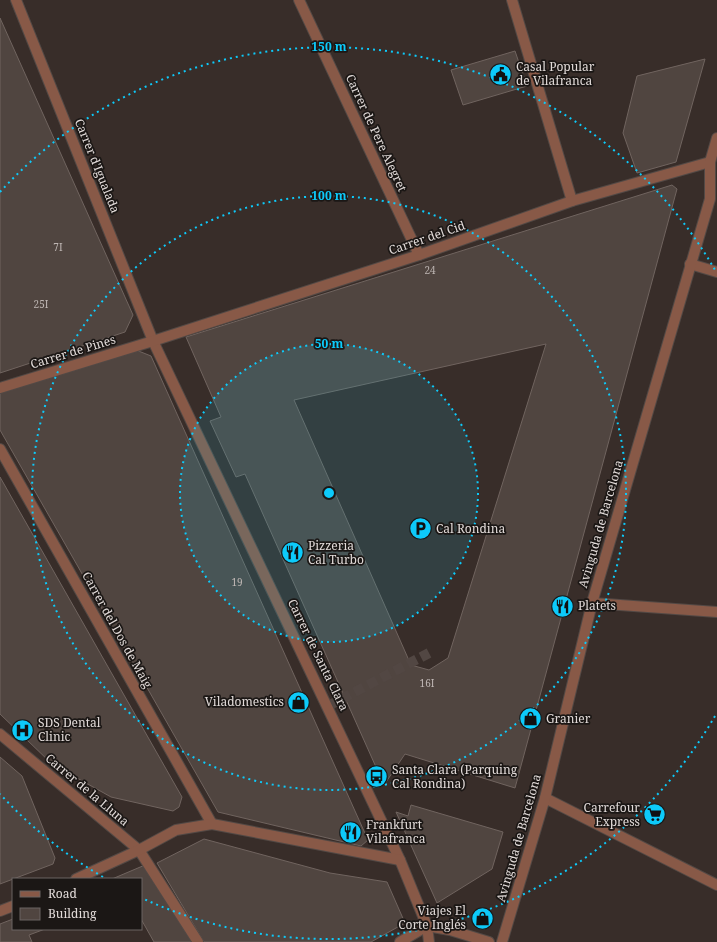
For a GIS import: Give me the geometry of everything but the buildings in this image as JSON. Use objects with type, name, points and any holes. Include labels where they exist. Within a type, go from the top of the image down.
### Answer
[{"type":"street","name":"Carrer d'Igualada","points":[[16,0],[154,341]]},
{"type":"street","name":"Carrer de Pere Alegret","points":[[299,0],[419,255]]},
{"type":"street","points":[[512,0],[572,201]]},
{"type":"street","name":"Avinguda de Barcelona","points":[[502,942],[545,798],[592,602],[710,199],[710,162],[717,138]]},
{"type":"street","name":"Carrer del Cid","points":[[154,341],[419,255],[572,201],[710,162]]},
{"type":"street","points":[[690,264],[717,272]]},
{"type":"street","name":"Carrer de Pines","points":[[0,388],[154,341]]},
{"type":"street","name":"Carrer de Santa Clara","points":[[154,341],[400,860],[427,926],[429,942]]},
{"type":"street","name":"Carrer del Dos de Maig","points":[[0,449],[212,824]]},
{"type":"street","points":[[592,602],[717,612]]},
{"type":"street","name":"Carrer de la Lluna","points":[[0,734],[140,850],[198,942]]},
{"type":"street","points":[[545,798],[717,886]]},
{"type":"street","points":[[78,878],[140,850],[176,830],[212,824],[400,860]]},
{"type":"street","points":[[0,911],[12,906]]},
{"type":"street","points":[[400,942],[427,926],[450,930],[489,942]]},
{"type":"tunnel","points":[[328,706],[429,653]]},
{"type":"place","name":"Casal Popular de Vilafranca","points":[[500,74]]},
{"type":"place","name":"Cal Rondina","points":[[420,529]]},
{"type":"place","name":"Pizzeria Cal Turbo","points":[[292,553]]},
{"type":"place","name":"Platets","points":[[562,606]]},
{"type":"place","name":"Viladomestics","points":[[299,702]]},
{"type":"place","name":"Granier","points":[[530,719]]},
{"type":"place","name":"SDS Dental Clinic","points":[[23,730]]},
{"type":"place","name":"Santa Clara (Parquing Cal Rondina)","points":[[377,777]]},
{"type":"place","name":"Carrefour Express","points":[[655,815]]},
{"type":"place","name":"Frankfurt Vilafranca","points":[[350,832]]},
{"type":"place","name":"Viajes El Corte Inglés","points":[[482,918]]}]
